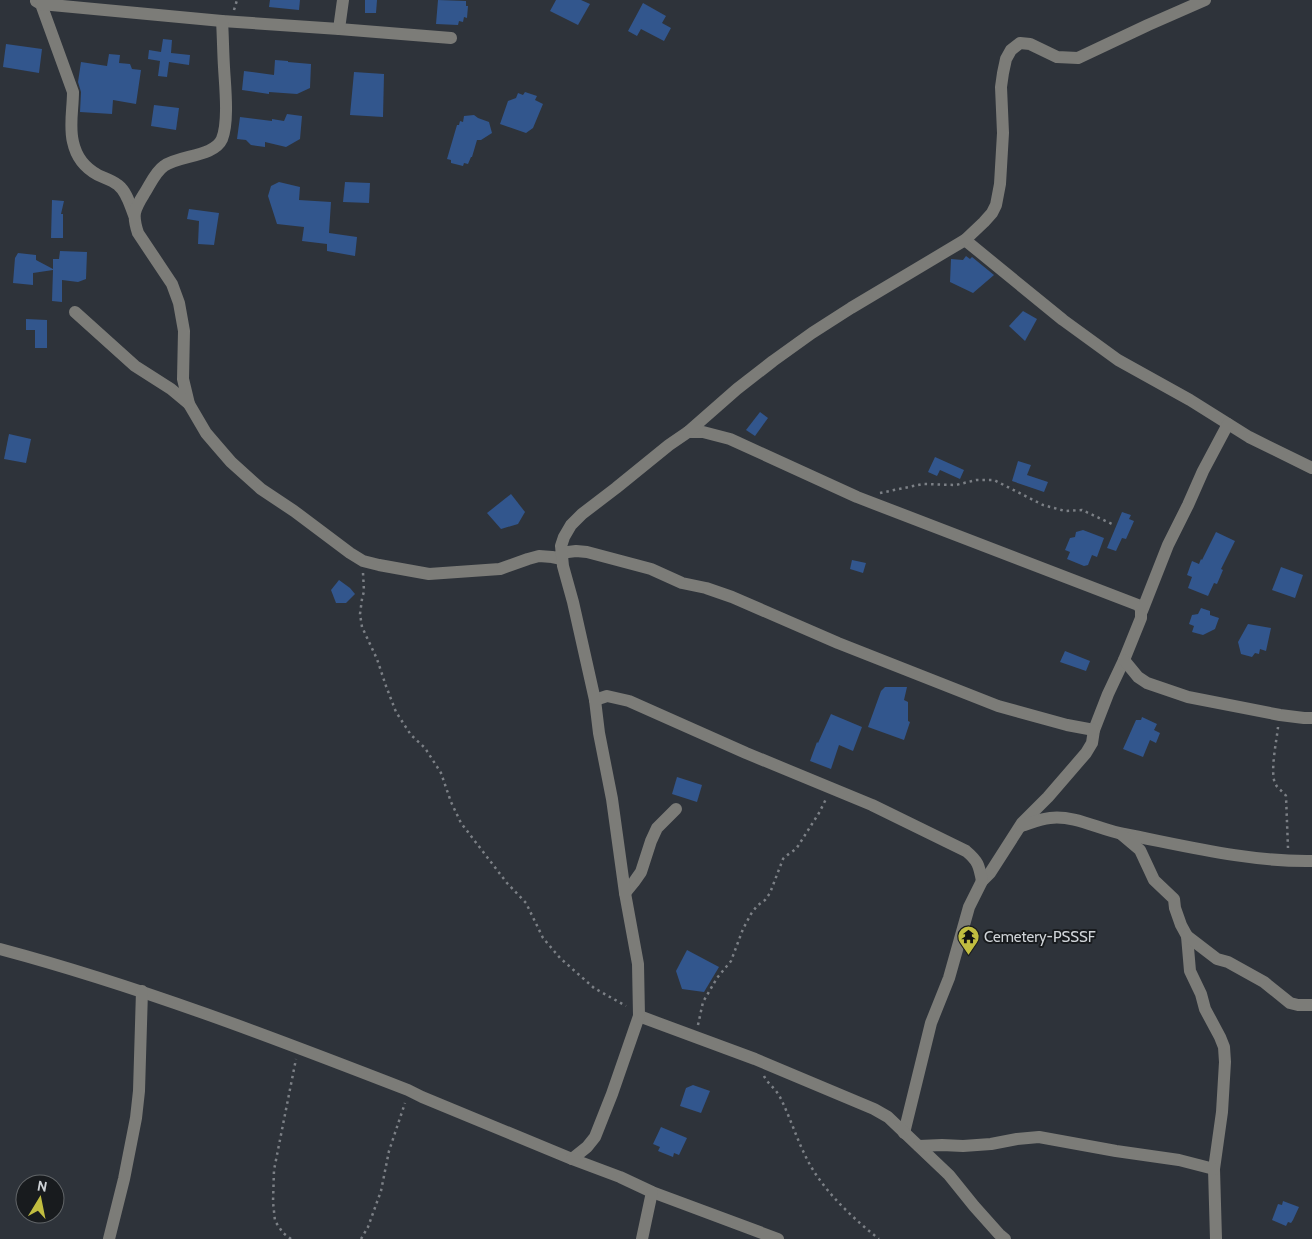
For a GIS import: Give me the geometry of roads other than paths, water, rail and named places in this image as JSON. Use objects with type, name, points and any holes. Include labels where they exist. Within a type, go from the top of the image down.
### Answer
[{"type":"street","points":[[339,28],[342,0]]},
{"type":"street","points":[[572,1159],[587,1147],[595,1137],[612,1094],[639,1012],[638,964],[625,892],[612,799],[599,733],[595,700],[562,557],[561,546],[567,530],[669,445],[688,432],[737,389],[812,333],[965,240],[984,222],[992,213],[998,197],[1003,133],[1002,73],[1011,50],[1020,43],[1030,44],[1057,57],[1078,58],[1205,0]]},
{"type":"street","points":[[451,38],[339,28],[222,21],[38,2],[72,92],[71,128],[73,142],[79,158],[93,172],[109,179],[124,192],[134,215],[138,233],[168,278],[179,303],[184,331],[183,378],[189,404],[206,433],[231,462],[262,489],[294,511],[333,542],[363,560],[379,565],[429,574],[500,569],[539,556],[562,557],[568,552],[587,552],[651,568],[682,583],[706,588],[732,597],[838,643],[998,706],[1067,725],[1094,730]]},
{"type":"street","points":[[134,215],[136,207],[156,174],[164,166],[206,151],[218,145],[222,138],[226,111],[222,21]]},
{"type":"street","points":[[965,240],[1063,320],[1118,360],[1190,400],[1249,437],[1312,468]]},
{"type":"street","points":[[75,312],[135,366],[189,404]]},
{"type":"street","points":[[904,1133],[931,1024],[949,978],[969,907],[982,881],[990,873],[1019,827],[1048,797],[1086,753],[1092,743],[1094,730],[1141,618],[1142,610],[1168,545],[1209,458],[1228,424]]},
{"type":"street","points":[[688,432],[703,432],[730,439],[856,497],[1138,605],[1142,610]]},
{"type":"street","points":[[1124,660],[1138,677],[1148,683],[1188,697],[1280,715],[1312,718]]},
{"type":"street","points":[[595,700],[607,696],[629,701],[746,754],[872,805],[966,851],[975,859],[980,869],[982,881]]},
{"type":"street","points":[[625,892],[641,872],[651,840],[657,828],[676,810]]},
{"type":"street","points":[[1019,827],[1039,820],[1052,818],[1070,819],[1121,834],[1226,853],[1290,861],[1312,861]]},
{"type":"street","points":[[1121,834],[1140,850],[1154,880],[1174,899],[1175,908],[1187,936],[1190,971],[1201,994],[1205,1009],[1224,1047],[1222,1112],[1214,1169],[1216,1239]]},
{"type":"street","points":[[1187,936],[1217,959],[1228,962],[1264,982],[1290,1003],[1312,1005]]},
{"type":"street","points":[[0,948],[142,991],[298,1048],[408,1090],[652,1192],[778,1239]]},
{"type":"street","points":[[109,1239],[124,1179],[136,1118],[139,1091],[142,991]]},
{"type":"street","points":[[639,1012],[874,1109],[888,1117],[949,1175],[980,1213],[1005,1239]]},
{"type":"street","points":[[919,1146],[991,1144],[1039,1137],[1179,1160],[1214,1169]]},
{"type":"street","points":[[642,1239],[652,1192]]},
{"type":"place","name":"Cemetery-PSSSF","points":[[968,956]]}]
